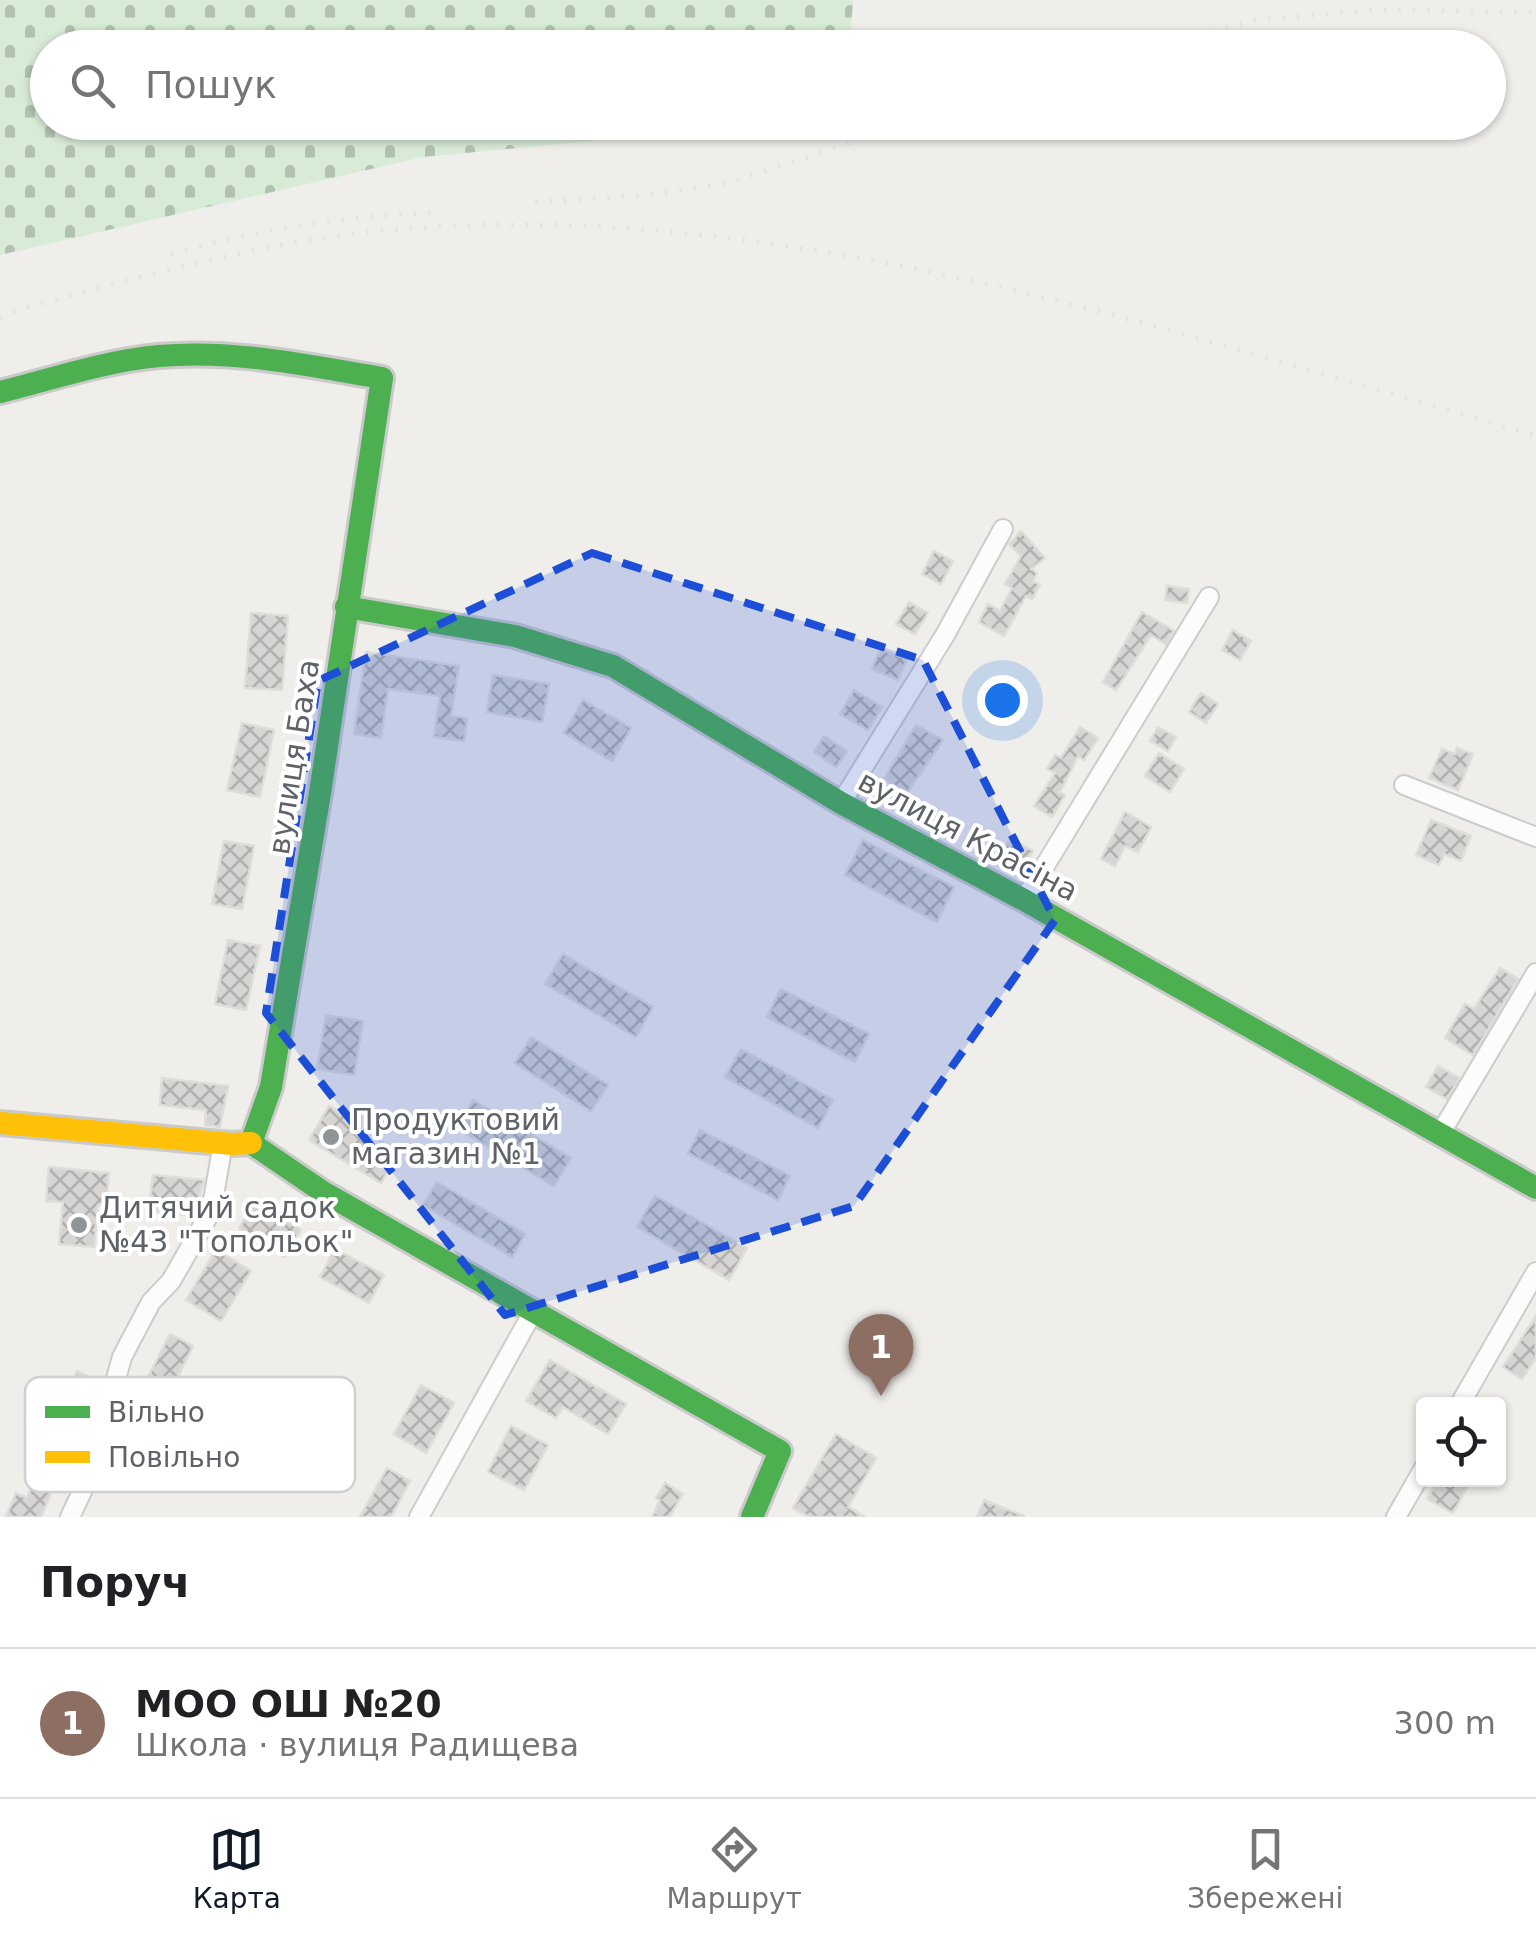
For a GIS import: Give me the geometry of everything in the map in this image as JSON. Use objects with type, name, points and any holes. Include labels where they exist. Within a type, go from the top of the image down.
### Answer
[{"type":"street","name":"вулиця Баха","points":[[0,392],[154,356],[195,354],[242,356],[382,378],[271,1088],[251,1142]]},
{"type":"street","points":[[841,802],[945,635],[1004,529]]},
{"type":"street","points":[[1024,900],[1209,597]]},
{"type":"street","name":"вулиця Красіна","points":[[346,607],[538,641],[613,666],[841,802],[1024,900],[1536,1188]]},
{"type":"street","points":[[1404,785],[1536,838]]},
{"type":"street","points":[[1440,1134],[1536,973]]},
{"type":"street","points":[[0,1124],[223,1143],[251,1142],[323,1192],[780,1451],[752,1517]]},
{"type":"street","points":[[116,1377],[122,1357],[151,1302],[170,1281],[207,1218],[223,1143]]},
{"type":"street","points":[[1464,1397],[1536,1272]]},
{"type":"street","points":[[419,1517],[534,1310]]},
{"type":"street","points":[[1396,1517],[1416,1482]]},
{"type":"street","points":[[70,1517],[83,1492]]},
{"type":"highlighted area","points":[[592,553],[923,660],[1055,920],[854,1206],[505,1315],[266,1013],[318,681]]},
{"type":"green space","points":[[0,0],[853,0],[851,30],[30,30],[30,140],[601,140],[423,157],[0,255]]},
{"type":"building","points":[[1021,531],[1045,558],[1031,569],[1037,573],[1033,581],[1040,585],[1032,599],[1026,596],[1004,636],[979,622],[988,604],[1000,611],[1012,588],[1005,584],[1021,556],[1009,544]]},
{"type":"building","points":[[934,551],[953,561],[941,584],[922,574]]},
{"type":"building","points":[[1167,586],[1189,589],[1187,603],[1165,600]]},
{"type":"building","points":[[909,602],[928,613],[915,634],[896,624]]},
{"type":"building","points":[[1142,612],[1174,631],[1166,644],[1151,635],[1116,690],[1103,682]]},
{"type":"building","points":[[251,613],[288,616],[282,690],[245,688]]},
{"type":"building","points":[[1233,630],[1251,641],[1240,660],[1222,650]]},
{"type":"building","points":[[880,649],[907,659],[898,680],[872,669]]},
{"type":"building","points":[[366,652],[459,666],[451,716],[467,718],[464,741],[434,737],[440,696],[388,689],[381,738],[354,734]]},
{"type":"building","points":[[493,675],[549,684],[542,722],[487,712]]},
{"type":"building","points":[[854,690],[882,707],[868,730],[840,714]]},
{"type":"building","points":[[1201,693],[1218,704],[1206,723],[1189,712]]},
{"type":"building","points":[[583,700],[631,728],[612,761],[564,733]]},
{"type":"building","points":[[242,723],[274,730],[260,797],[227,790]]},
{"type":"building","points":[[916,725],[943,740],[907,793],[884,779]]},
{"type":"building","points":[[1080,727],[1098,738],[1084,760],[1078,756],[1060,792],[1065,795],[1052,817],[1034,806],[1055,773],[1047,769],[1055,755],[1061,758]]},
{"type":"building","points":[[1158,727],[1176,737],[1168,751],[1150,741]]},
{"type":"building","points":[[824,736],[847,751],[836,767],[814,752]]},
{"type":"building","points":[[1457,748],[1473,754],[1458,790],[1429,778],[1442,749],[1455,754]]},
{"type":"building","points":[[1159,753],[1184,769],[1170,792],[1145,776]]},
{"type":"building","points":[[1125,812],[1151,827],[1138,852],[1125,846],[1115,866],[1101,859]]},
{"type":"building","points":[[1431,820],[1471,836],[1461,861],[1444,854],[1439,865],[1416,855]]},
{"type":"building","points":[[1010,838],[1033,851],[1022,871],[999,859]]},
{"type":"building","points":[[863,840],[954,887],[937,922],[845,875]]},
{"type":"building","points":[[224,841],[254,846],[242,909],[212,904]]},
{"type":"building","points":[[228,940],[260,946],[246,1010],[215,1004]]},
{"type":"building","points":[[563,954],[653,1007],[636,1037],[545,984]]},
{"type":"building","points":[[1500,968],[1518,979],[1473,1055],[1445,1038],[1465,1004],[1474,1009]]},
{"type":"building","points":[[781,989],[869,1034],[855,1062],[767,1017]]},
{"type":"building","points":[[326,1015],[363,1021],[354,1075],[317,1069]]},
{"type":"building","points":[[531,1037],[608,1085],[591,1111],[515,1063]]},
{"type":"building","points":[[741,1049],[833,1100],[818,1128],[725,1077]]},
{"type":"building","points":[[1438,1066],[1459,1078],[1447,1099],[1426,1087]]},
{"type":"building","points":[[162,1078],[228,1086],[220,1127],[205,1125],[206,1110],[160,1105]]},
{"type":"building","points":[[473,1100],[571,1158],[554,1186],[457,1128]]},
{"type":"building","points":[[329,1106],[355,1121],[350,1130],[378,1147],[381,1142],[399,1153],[381,1183],[309,1140]]},
{"type":"building","points":[[700,1130],[790,1176],[778,1200],[688,1153]]},
{"type":"building","name":"Дитячий садок №43 \"Топольок\"","points":[[49,1167],[109,1173],[106,1205],[98,1205],[94,1247],[59,1244],[63,1202],[46,1201]]},
{"type":"building","points":[[153,1175],[204,1180],[194,1216],[149,1211]]},
{"type":"building","points":[[437,1182],[525,1234],[512,1257],[423,1205]]},
{"type":"building","points":[[655,1196],[747,1248],[729,1280],[637,1227]]},
{"type":"building","points":[[256,1201],[301,1230],[284,1257],[239,1228]]},
{"type":"building","points":[[335,1249],[384,1275],[369,1303],[320,1277]]},
{"type":"building","points":[[216,1250],[251,1271],[221,1321],[186,1300]]},
{"type":"building","points":[[1536,1316],[1536,1358],[1522,1379],[1503,1367]]},
{"type":"building","points":[[170,1334],[193,1346],[178,1377],[148,1377]]},
{"type":"building","points":[[550,1360],[626,1404],[608,1434],[563,1407],[556,1418],[526,1401]]},
{"type":"building","points":[[421,1385],[454,1403],[426,1453],[394,1434]]},
{"type":"building","points":[[511,1426],[548,1445],[524,1490],[488,1472]]},
{"type":"building","points":[[836,1434],[876,1458],[848,1507],[865,1517],[809,1517],[793,1508]]},
{"type":"building","points":[[387,1468],[410,1481],[391,1517],[360,1517]]},
{"type":"building","points":[[665,1483],[683,1494],[669,1517],[652,1517],[660,1500],[656,1498]]},
{"type":"building","points":[[1434,1487],[1467,1487],[1453,1513],[1427,1499]]},
{"type":"building","points":[[29,1492],[52,1492],[41,1517],[6,1517],[16,1493],[27,1498]]},
{"type":"building","points":[[984,1500],[1024,1516],[1024,1517],[977,1517]]},
{"type":"railway","points":[[1216,30],[1258,20],[1371,10],[1536,12]]},
{"type":"railway","points":[[535,202],[649,195],[732,182],[859,140]]},
{"type":"railway","points":[[171,254],[300,225],[432,213]]},
{"type":"railway","points":[[0,318],[21,309],[210,260],[353,234],[546,225],[689,234],[833,253],[976,282],[1259,355],[1536,436]]},
{"type":"traffic: fast","points":[[0,392],[119,362],[187,354],[271,360],[382,378],[271,1087],[251,1143]]},
{"type":"traffic: fast","points":[[346,607],[515,636],[613,666],[841,803],[1024,900],[1536,1188]]},
{"type":"traffic: fast","points":[[251,1143],[323,1192],[780,1451],[752,1517]]},
{"type":"traffic: slow","points":[[0,1123],[251,1143]]},
{"type":"place","name":"Продуктовий магазин №1","points":[[331,1137]]},
{"type":"place","name":"Дитячий садок №43 \"Топольок\"","points":[[79,1225]]},
{"type":"place","name":"МОО ОШ №20","points":[[881,1396]]}]
